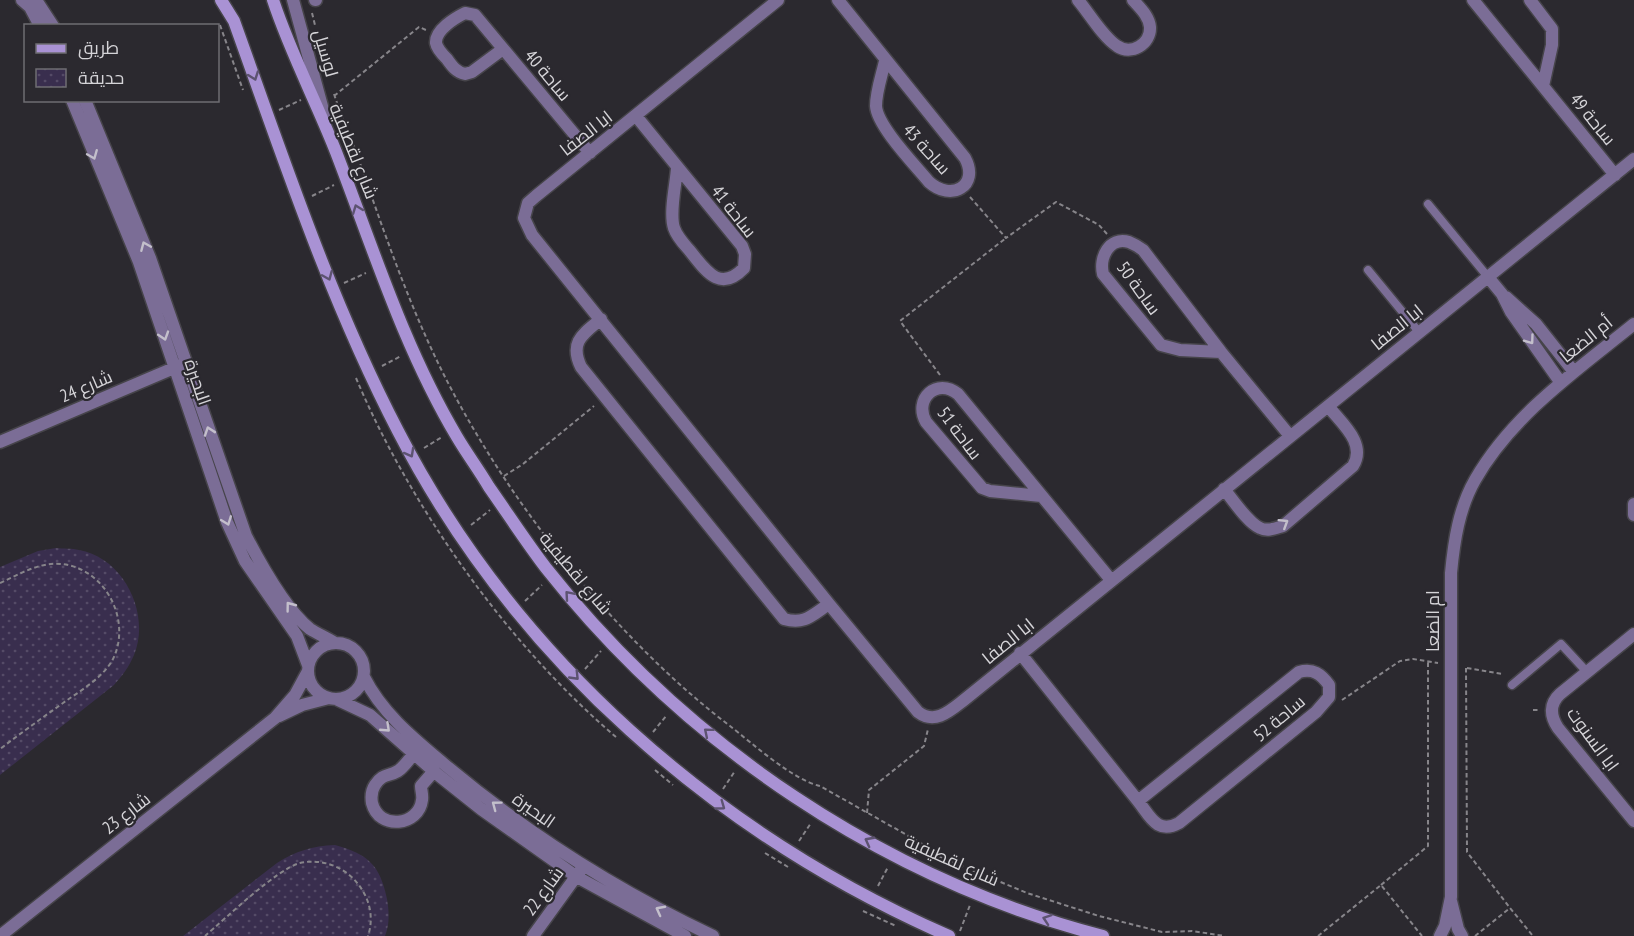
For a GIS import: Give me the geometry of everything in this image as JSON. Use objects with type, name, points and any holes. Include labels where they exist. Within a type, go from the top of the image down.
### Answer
[{"type":"street","points":[[22,0],[30,7],[39,24]]},
{"type":"street","points":[[36,0],[52,24]]},
{"type":"street","points":[[221,0],[234,21]]},
{"type":"street","points":[[226,0],[298,203],[369,372],[411,456],[460,534],[516,609],[577,678],[644,743],[714,801],[791,853],[871,899],[949,936]]},
{"type":"street","name":"لوسيل","points":[[293,0],[335,150]]},
{"type":"street","name":"ابا الصفا","points":[[778,0],[528,203],[524,218],[532,235],[829,604],[918,712],[931,718],[949,712],[1634,159]]},
{"type":"street","name":"ساحة 43","points":[[838,0],[965,158],[970,173],[968,180],[954,192],[936,189],[883,126],[876,107],[885,61]]},
{"type":"street","points":[[1078,0],[1112,42],[1123,50],[1131,50],[1146,40],[1150,26],[1147,16],[1133,0]]},
{"type":"street","name":"ساحة 49","points":[[1473,0],[1615,175]]},
{"type":"street","points":[[1530,0],[1552,29],[1552,45],[1543,86]]},
{"type":"street","name":"شارع لقطيفية","points":[[273,1],[335,150],[413,351],[453,430],[500,503],[552,575],[610,640],[676,705],[743,760],[819,812],[894,855],[974,892],[1050,920],[1104,936]]},
{"type":"street","name":"ساحة 40","points":[[503,49],[472,72],[465,74],[454,68],[438,49],[436,43],[440,31],[456,18],[465,13],[475,15],[590,153]]},
{"type":"street","name":"البحيرة","points":[[73,102],[180,365]]},
{"type":"street","name":"البحيرة","points":[[86,102],[150,258],[214,484],[264,592],[297,636],[308,668]]},
{"type":"street","name":"ساحة 41","points":[[636,116],[742,246],[746,254],[744,268],[731,278],[722,280],[709,274],[674,228],[672,217],[677,168]]},
{"type":"street","name":"ساحة 50","points":[[1221,352],[1168,348],[1153,337],[1103,274],[1101,260],[1104,253],[1115,243],[1131,242],[1143,250],[1221,352],[1290,436]]},
{"type":"street","points":[[1488,277],[1536,324],[1574,372]]},
{"type":"street","points":[[1503,294],[1511,312],[1561,383]]},
{"type":"street","points":[[601,320],[582,335],[576,346],[576,356],[581,367],[605,398],[784,619],[794,622],[804,620],[829,604]]},
{"type":"street","name":"أم الضعا","points":[[1561,383],[1634,324]]},
{"type":"street","name":"شارع 24","points":[[0,442],[180,365]]},
{"type":"street","name":"ام الضعا","points":[[1440,936],[1450,897],[1450,665],[1453,551],[1456,528],[1474,482],[1503,438],[1561,383]]},
{"type":"street","name":"ساحة 51","points":[[1041,496],[990,491],[975,482],[923,417],[922,404],[926,397],[934,389],[949,388],[958,394],[1111,580]]},
{"type":"street","points":[[1224,489],[1249,520],[1260,528],[1271,530],[1283,525],[1353,466],[1358,459],[1359,450],[1355,440],[1328,406]]},
{"type":"street","points":[[1634,504],[1634,515]]},
{"type":"street","name":"البحيرة","points":[[244,546],[294,612],[309,628],[335,643]]},
{"type":"street","name":"ابا السنوت","points":[[1634,634],[1556,697],[1552,705],[1552,716],[1558,728],[1634,821]]},
{"type":"street","points":[[335,643],[348,645],[358,653],[364,664],[364,677],[354,693],[332,699],[314,688],[308,668],[318,649],[335,643]]},
{"type":"street","name":"ساحة 52","points":[[1020,654],[1157,825],[1164,828],[1171,827],[1188,816],[1324,704],[1330,692],[1325,680],[1311,670],[1299,672],[1138,801]]},
{"type":"street","name":"شارع 23","points":[[0,936],[275,718],[295,695],[308,668]]},
{"type":"street","name":"البحيرة","points":[[364,677],[387,712],[439,770],[514,834],[685,936]]},
{"type":"street","name":"البحيرة","points":[[332,699],[370,715],[414,754],[439,770]]},
{"type":"street","name":"شارع 23","points":[[275,718],[302,705],[332,699]]},
{"type":"street","points":[[414,754],[398,771],[385,775],[373,787],[371,797],[374,810],[381,818],[393,823],[407,820],[416,812],[422,801],[421,786],[439,770]]},
{"type":"street","name":"البحيرة","points":[[580,872],[640,899],[712,936]]},
{"type":"street","name":"شارع 22","points":[[533,936],[580,872]]},
{"type":"street","name":"ام الضعا","points":[[1450,897],[1462,936]]},
{"type":"lane","points":[[1428,204],[1488,277]]},
{"type":"lane","points":[[1368,270],[1419,332]]},
{"type":"lane","points":[[1512,685],[1561,644],[1587,672]]},
{"type":"path","points":[[314,4],[317,32]]},
{"type":"path","points":[[219,22],[245,96]]},
{"type":"path","points":[[334,96],[419,27],[437,37]]},
{"type":"path","points":[[332,85],[334,96],[409,298],[442,369],[478,435],[559,553],[609,612],[657,663],[711,711],[778,763],[810,784],[820,786],[921,843],[933,854],[1027,893],[1099,916],[1162,932],[1192,931],[1225,936]]},
{"type":"path","points":[[268,115],[312,95]]},
{"type":"path","points":[[298,203],[346,179]]},
{"type":"path","points":[[962,187],[1006,238]]},
{"type":"path","points":[[949,388],[900,321],[1056,202],[1099,225],[1115,243]]},
{"type":"path","points":[[333,288],[380,267]]},
{"type":"path","points":[[369,372],[413,351]]},
{"type":"path","points":[[352,370],[374,421],[422,506],[460,562],[539,662],[592,717],[618,739]]},
{"type":"path","points":[[504,476],[523,464],[605,398]]},
{"type":"path","points":[[411,456],[453,430]]},
{"type":"path","points":[[460,534],[500,503]]},
{"type":"path","points":[[0,583],[41,565],[62,564],[82,570],[100,582],[112,600],[119,620],[118,641],[112,661],[98,678],[0,749]]},
{"type":"path","points":[[516,609],[552,575]]},
{"type":"path","points":[[577,678],[610,640]]},
{"type":"path","points":[[1324,704],[1346,698],[1400,661],[1413,659],[1503,674]]},
{"type":"path","points":[[1318,936],[1428,846],[1428,662]]},
{"type":"path","points":[[1466,668],[1467,852],[1533,936]]},
{"type":"path","points":[[644,743],[676,705]]},
{"type":"path","points":[[867,813],[869,790],[924,746],[931,718]]},
{"type":"path","points":[[714,801],[743,760]]},
{"type":"path","points":[[653,768],[679,790]]},
{"type":"path","points":[[791,853],[819,812]]},
{"type":"path","points":[[763,851],[793,870]]},
{"type":"path","points":[[871,899],[894,855]]},
{"type":"path","points":[[205,936],[283,871],[300,863],[319,862],[338,867],[353,877],[365,892],[371,910],[371,928],[368,936]]},
{"type":"path","points":[[1381,885],[1422,936]]},
{"type":"path","points":[[958,936],[974,892]]},
{"type":"path","points":[[1475,936],[1510,908]]},
{"type":"path","points":[[864,911],[896,926]]},
{"type":"green space","points":[[56,548],[76,549],[95,555],[121,576],[136,606],[139,622],[138,639],[130,663],[114,685],[0,775],[0,567],[38,551]]},
{"type":"green space","points":[[335,845],[364,857],[381,877],[389,913],[385,936],[183,936],[277,863],[304,850]]}]
